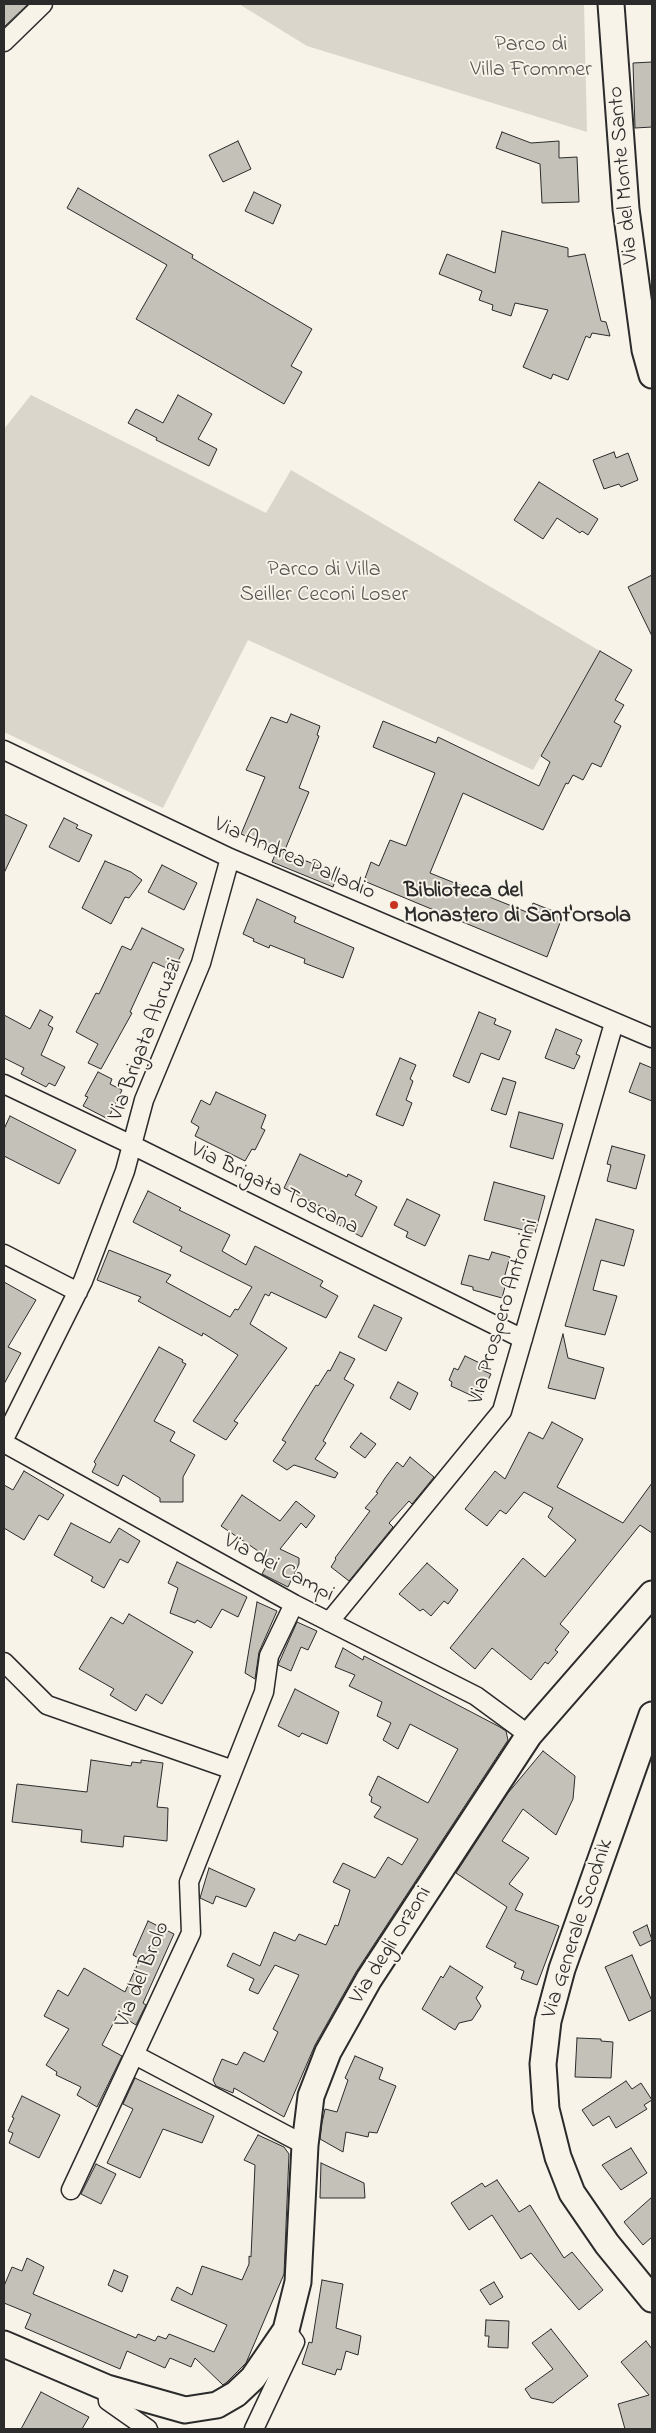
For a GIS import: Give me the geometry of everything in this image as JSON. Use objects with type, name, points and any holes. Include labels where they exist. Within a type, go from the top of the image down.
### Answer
[{"type":"street","points":[[4,42],[43,4]]},
{"type":"street","name":"Via del Monte Santo","points":[[611,4],[626,209],[645,350],[652,375]]},
{"type":"street","name":"Via Andrea Palladio","points":[[4,750],[230,858],[652,1038]]},
{"type":"street","name":"Via Brigata Abruzzi","points":[[4,1441],[78,1292],[125,1171],[144,1100],[201,963],[230,858]]},
{"type":"street","name":"Via Prospero Antonini","points":[[329,1622],[502,1411],[614,1023]]},
{"type":"street","name":"Via Brigata Toscana","points":[[4,1084],[132,1144],[523,1339]]},
{"type":"street","points":[[4,1254],[78,1292]]},
{"type":"street","name":"Via dei Campi","points":[[4,1441],[294,1604],[476,1696],[529,1736]]},
{"type":"street","name":"Via degli Orzoni","points":[[4,2344],[107,2388],[185,2410],[217,2405],[236,2394],[253,2378],[286,2330],[298,2282],[305,2145],[311,2096],[328,2052],[369,1979],[529,1736],[642,1618],[652,1594]]},
{"type":"street","name":"Via del Brolo","points":[[71,2190],[190,1933],[189,1882],[264,1692],[269,1656],[294,1604]]},
{"type":"street","points":[[4,1662],[48,1705],[233,1770]]},
{"type":"street","name":"Via Generale Scodnik","points":[[652,1715],[562,1969],[548,2021],[543,2064],[546,2109],[558,2157],[572,2193],[607,2244],[652,2299]]},
{"type":"street","name":"Via del Brolo","points":[[135,2055],[305,2145]]},
{"type":"street","name":"Via degli Orzoni","points":[[254,2429],[295,2342],[286,2330]]},
{"type":"street","points":[[107,2388],[108,2401],[148,2429]]},
{"type":"green space","name":"Parco di Villa Frommer","points":[[239,4],[584,4],[587,132],[307,46]]},
{"type":"green space","name":"Parco di Villa Seiller Ceconi Loser","points":[[31,395],[266,513],[291,470],[600,651],[533,770],[248,640],[163,808],[4,732],[4,429]]},
{"type":"building","points":[[4,4],[28,4],[4,27]]},
{"type":"building","points":[[652,62],[652,127],[635,128],[633,63]]},
{"type":"building","points":[[502,132],[531,143],[559,141],[559,158],[577,157],[579,202],[542,203],[540,164],[496,148]]},
{"type":"building","points":[[238,141],[251,169],[223,182],[209,155]]},
{"type":"building","points":[[78,188],[193,255],[192,258],[312,329],[291,366],[302,372],[284,404],[136,319],[167,265],[67,208]]},
{"type":"building","points":[[254,192],[281,205],[273,224],[245,211]]},
{"type":"building","points":[[502,231],[568,248],[568,257],[585,254],[601,321],[606,322],[610,336],[592,333],[590,338],[586,336],[568,380],[553,374],[551,379],[523,367],[548,310],[515,303],[511,316],[492,310],[493,305],[479,300],[482,291],[439,274],[447,254],[495,273]]},
{"type":"building","points":[[178,395],[212,414],[198,439],[217,449],[209,466],[156,440],[157,438],[128,423],[136,409],[163,423]]},
{"type":"building","points":[[614,452],[616,458],[628,453],[638,480],[621,487],[619,484],[604,489],[593,460]]},
{"type":"building","points":[[539,482],[598,519],[588,535],[582,531],[580,533],[557,518],[543,539],[514,520]]},
{"type":"building","points":[[652,575],[652,636],[628,587]]},
{"type":"building","points":[[600,651],[632,670],[615,700],[624,705],[614,722],[621,726],[601,767],[592,763],[583,780],[573,775],[568,784],[566,783],[543,830],[463,793],[430,873],[529,913],[533,903],[563,915],[547,957],[364,881],[371,862],[379,866],[390,840],[406,846],[435,773],[373,747],[383,721],[436,743],[438,737],[539,786],[550,762],[541,756]]},
{"type":"building","points":[[291,714],[320,726],[317,735],[319,736],[299,788],[309,792],[284,852],[241,834],[265,777],[246,770],[271,717],[287,723]]},
{"type":"building","points":[[4,814],[27,825],[4,873]]},
{"type":"building","points":[[64,818],[78,825],[76,828],[92,835],[79,862],[49,847]]},
{"type":"building","points":[[277,850],[338,873],[333,887],[272,862]]},
{"type":"building","points":[[105,861],[131,872],[142,880],[129,898],[125,897],[111,924],[82,908]]},
{"type":"building","points":[[162,865],[197,883],[184,910],[148,892]]},
{"type":"building","points":[[257,899],[296,917],[294,922],[354,948],[343,978],[304,963],[305,959],[270,945],[269,948],[253,941],[254,939],[243,934]]},
{"type":"building","points":[[142,928],[184,949],[173,971],[153,962],[130,1012],[132,1013],[101,1069],[88,1063],[98,1044],[76,1032],[96,993],[99,994],[122,946],[131,950]]},
{"type":"building","points":[[40,1010],[53,1017],[48,1025],[53,1028],[41,1055],[65,1067],[55,1086],[49,1083],[46,1087],[21,1074],[24,1068],[4,1058],[4,1015],[30,1029]]},
{"type":"building","points":[[479,1012],[496,1019],[494,1024],[511,1031],[499,1060],[481,1053],[469,1083],[453,1076]]},
{"type":"building","points":[[556,1029],[582,1040],[576,1054],[580,1056],[574,1069],[545,1058]]},
{"type":"building","points":[[400,1058],[416,1065],[410,1079],[413,1081],[406,1100],[412,1103],[403,1126],[376,1115]]},
{"type":"building","points":[[640,1063],[652,1068],[652,1101],[629,1092]]},
{"type":"building","points":[[98,1072],[112,1079],[110,1084],[122,1090],[108,1119],[83,1106],[88,1097],[85,1096]]},
{"type":"building","points":[[503,1078],[516,1082],[506,1115],[491,1110]]},
{"type":"building","points":[[216,1092],[266,1115],[261,1128],[265,1130],[255,1150],[252,1149],[245,1161],[195,1136],[199,1127],[191,1122],[201,1100],[210,1105]]},
{"type":"building","points":[[519,1112],[563,1124],[553,1159],[510,1147]]},
{"type":"building","points":[[10,1116],[76,1150],[59,1184],[4,1156],[4,1129]]},
{"type":"building","points":[[612,1146],[645,1155],[636,1189],[607,1181],[611,1165],[607,1164]]},
{"type":"building","points":[[300,1154],[347,1177],[348,1174],[362,1181],[355,1195],[377,1207],[362,1237],[333,1222],[338,1215],[284,1188]]},
{"type":"building","points":[[494,1182],[545,1196],[535,1233],[484,1220]]},
{"type":"building","points":[[148,1191],[181,1208],[179,1210],[230,1235],[222,1251],[246,1265],[255,1246],[323,1281],[320,1286],[338,1296],[326,1318],[271,1292],[269,1296],[265,1294],[250,1324],[287,1348],[234,1421],[238,1423],[226,1440],[193,1421],[238,1355],[203,1333],[202,1336],[138,1301],[141,1297],[97,1280],[109,1250],[171,1275],[166,1282],[230,1317],[235,1309],[238,1310],[252,1287],[180,1251],[182,1247],[133,1222]]},
{"type":"building","points":[[407,1199],[440,1215],[425,1246],[406,1237],[408,1232],[394,1225]]},
{"type":"building","points":[[596,1219],[634,1230],[624,1266],[601,1260],[593,1290],[617,1296],[605,1335],[565,1326]]},
{"type":"building","points":[[492,1252],[510,1257],[503,1282],[506,1283],[502,1298],[473,1290],[473,1287],[461,1284],[469,1255],[489,1260]]},
{"type":"building","points":[[4,1282],[36,1300],[8,1347],[21,1353],[4,1384]]},
{"type":"building","points":[[374,1305],[402,1318],[386,1351],[358,1337]]},
{"type":"building","points":[[563,1334],[568,1358],[604,1368],[595,1399],[548,1388]]},
{"type":"building","points":[[159,1347],[183,1360],[182,1362],[186,1364],[154,1421],[175,1432],[170,1441],[195,1455],[183,1477],[183,1502],[160,1502],[160,1498],[123,1475],[118,1486],[92,1472],[96,1464],[94,1462]]},
{"type":"building","points":[[340,1352],[355,1359],[344,1379],[354,1385],[323,1441],[326,1443],[315,1459],[338,1473],[335,1478],[294,1465],[287,1470],[273,1461],[286,1442],[282,1440],[316,1385],[318,1386],[328,1370],[330,1371]]},
{"type":"building","points":[[465,1356],[484,1365],[482,1370],[491,1374],[479,1399],[451,1386],[452,1382],[449,1380],[454,1368],[458,1370]]},
{"type":"building","points":[[398,1382],[418,1393],[410,1410],[390,1398]]},
{"type":"building","points":[[552,1422],[583,1439],[557,1487],[623,1523],[652,1483],[652,1533],[640,1525],[560,1624],[569,1632],[555,1650],[558,1652],[548,1664],[545,1662],[531,1680],[492,1648],[475,1669],[450,1648],[523,1558],[545,1577],[576,1540],[548,1517],[553,1508],[524,1492],[506,1514],[500,1510],[487,1526],[465,1509],[495,1471],[505,1479],[529,1432],[543,1439]]},
{"type":"building","points":[[361,1433],[376,1444],[365,1458],[350,1447]]},
{"type":"building","points":[[410,1457],[434,1477],[412,1504],[409,1501],[389,1523],[393,1527],[349,1581],[331,1567],[335,1558],[370,1511],[365,1508],[378,1493],[376,1492],[385,1478],[397,1462],[403,1467]]},
{"type":"building","points":[[24,1471],[64,1495],[48,1520],[39,1515],[24,1540],[4,1528],[4,1485],[13,1490]]},
{"type":"building","points":[[242,1495],[280,1521],[296,1501],[315,1516],[306,1528],[301,1523],[280,1549],[299,1558],[299,1564],[288,1587],[262,1574],[270,1559],[221,1526]]},
{"type":"building","points":[[71,1523],[110,1543],[119,1528],[140,1541],[128,1563],[120,1559],[104,1588],[91,1581],[93,1577],[54,1555]]},
{"type":"building","points":[[177,1562],[247,1597],[238,1617],[222,1609],[211,1628],[197,1620],[195,1623],[170,1613],[178,1588],[168,1583]]},
{"type":"building","points":[[427,1563],[458,1590],[448,1604],[444,1601],[431,1616],[423,1609],[420,1611],[399,1594]]},
{"type":"building","points":[[257,1602],[277,1611],[259,1652],[255,1679],[245,1673]]},
{"type":"building","points":[[129,1614],[193,1652],[162,1704],[146,1694],[136,1711],[110,1695],[114,1689],[79,1669],[111,1617],[123,1624]]},
{"type":"building","points":[[297,1622],[317,1631],[308,1650],[301,1647],[291,1671],[278,1665]]},
{"type":"building","points":[[343,1648],[363,1660],[364,1656],[498,1726],[506,1731],[508,1740],[356,1972],[315,2045],[284,2117],[234,2088],[233,2093],[216,2086],[213,2080],[222,2059],[237,2065],[244,2052],[264,2062],[278,2032],[273,2029],[299,1975],[275,1965],[258,1994],[249,1990],[254,1979],[227,1966],[233,1953],[260,1966],[274,1932],[295,1941],[299,1934],[326,1945],[335,1925],[338,1926],[350,1890],[333,1882],[343,1863],[375,1878],[388,1857],[402,1865],[418,1839],[374,1817],[381,1807],[371,1802],[372,1797],[369,1795],[378,1776],[428,1803],[458,1749],[410,1724],[398,1749],[383,1740],[391,1723],[377,1716],[382,1702],[349,1686],[355,1675],[335,1667]]},
{"type":"building","points":[[295,1689],[339,1712],[327,1744],[302,1733],[299,1737],[278,1726]]},
{"type":"building","points":[[543,1751],[575,1776],[573,1799],[556,1835],[523,1809],[502,1841],[529,1858],[509,1884],[523,1894],[515,1910],[559,1926],[537,1985],[521,1979],[524,1971],[514,1967],[516,1963],[486,1947],[507,1907],[456,1873],[508,1793]]},
{"type":"building","points":[[91,1760],[131,1766],[132,1762],[141,1763],[141,1760],[163,1763],[157,1807],[168,1808],[167,1841],[124,1836],[123,1847],[81,1842],[82,1830],[12,1822],[17,1784],[87,1792]]},
{"type":"building","points":[[209,1868],[255,1889],[246,1907],[216,1896],[213,1904],[200,1898]]},
{"type":"building","points":[[148,1921],[174,1934],[143,2003],[146,2005],[136,2025],[118,2014],[102,2045],[122,2056],[97,2107],[77,2095],[81,2087],[56,2075],[57,2072],[46,2065],[69,2029],[44,2016],[58,1990],[68,1996],[84,1968],[125,1992],[140,1959],[133,1955]]},
{"type":"building","points":[[647,1925],[652,1940],[640,1946],[633,1932]]},
{"type":"building","points":[[632,1955],[652,2001],[652,2010],[629,2021],[605,1967]]},
{"type":"building","points":[[450,1966],[483,1987],[476,1998],[481,2006],[472,2020],[459,2023],[455,2030],[422,2009],[441,1976],[443,1978]]},
{"type":"building","points":[[577,2038],[601,2039],[601,2041],[613,2042],[611,2078],[575,2077]]},
{"type":"building","points":[[355,2056],[383,2068],[379,2079],[396,2086],[377,2133],[369,2132],[368,2137],[346,2132],[343,2152],[320,2139],[322,2123],[325,2109],[337,2112],[348,2080],[345,2078]]},
{"type":"building","points":[[135,2078],[214,2116],[202,2143],[163,2129],[140,2178],[107,2163],[133,2109],[123,2104]]},
{"type":"building","points":[[626,2081],[632,2089],[641,2083],[652,2100],[644,2105],[647,2109],[616,2128],[609,2116],[593,2126],[582,2110]]},
{"type":"building","points":[[22,2096],[60,2115],[39,2158],[9,2143],[13,2133],[8,2131]]},
{"type":"building","points":[[258,2135],[284,2147],[289,2154],[284,2274],[246,2363],[223,2385],[195,2358],[191,2367],[170,2358],[165,2368],[127,2351],[120,2369],[25,2328],[31,2314],[4,2303],[4,2286],[12,2267],[22,2271],[27,2258],[44,2267],[33,2294],[136,2338],[138,2334],[155,2341],[158,2336],[166,2339],[169,2334],[214,2352],[227,2325],[171,2300],[177,2287],[192,2295],[202,2266],[242,2280],[249,2264],[249,2256],[251,2257],[255,2165],[244,2160]]},
{"type":"building","points":[[631,2148],[647,2173],[621,2190],[602,2165]]},
{"type":"building","points":[[321,2163],[364,2183],[365,2198],[320,2198]]},
{"type":"building","points":[[96,2164],[116,2174],[101,2204],[81,2194]]},
{"type":"building","points":[[497,2180],[519,2212],[530,2205],[564,2258],[572,2252],[603,2290],[579,2310],[531,2253],[521,2259],[492,2215],[469,2230],[451,2203],[482,2183],[485,2187]]},
{"type":"building","points":[[652,2197],[652,2237],[643,2245],[624,2222]]},
{"type":"building","points":[[114,2270],[128,2276],[122,2292],[108,2285]]},
{"type":"building","points":[[322,2280],[343,2284],[336,2328],[361,2336],[358,2355],[346,2351],[341,2370],[337,2369],[335,2375],[302,2364],[309,2342],[312,2343]]},
{"type":"building","points":[[494,2282],[503,2297],[490,2305],[480,2290]]},
{"type":"building","points":[[486,2320],[509,2321],[508,2348],[488,2347],[489,2336],[485,2336]]},
{"type":"building","points":[[551,2329],[588,2376],[553,2403],[531,2398],[525,2389],[553,2369],[532,2343]]},
{"type":"building","points":[[646,2341],[652,2349],[652,2429],[625,2429],[618,2404],[649,2395],[621,2362]]},
{"type":"building","points":[[41,2392],[89,2417],[82,2429],[21,2429]]},
{"type":"place","name":"Biblioteca del Monastero di Sant'Orsola","points":[[394,905]]}]
